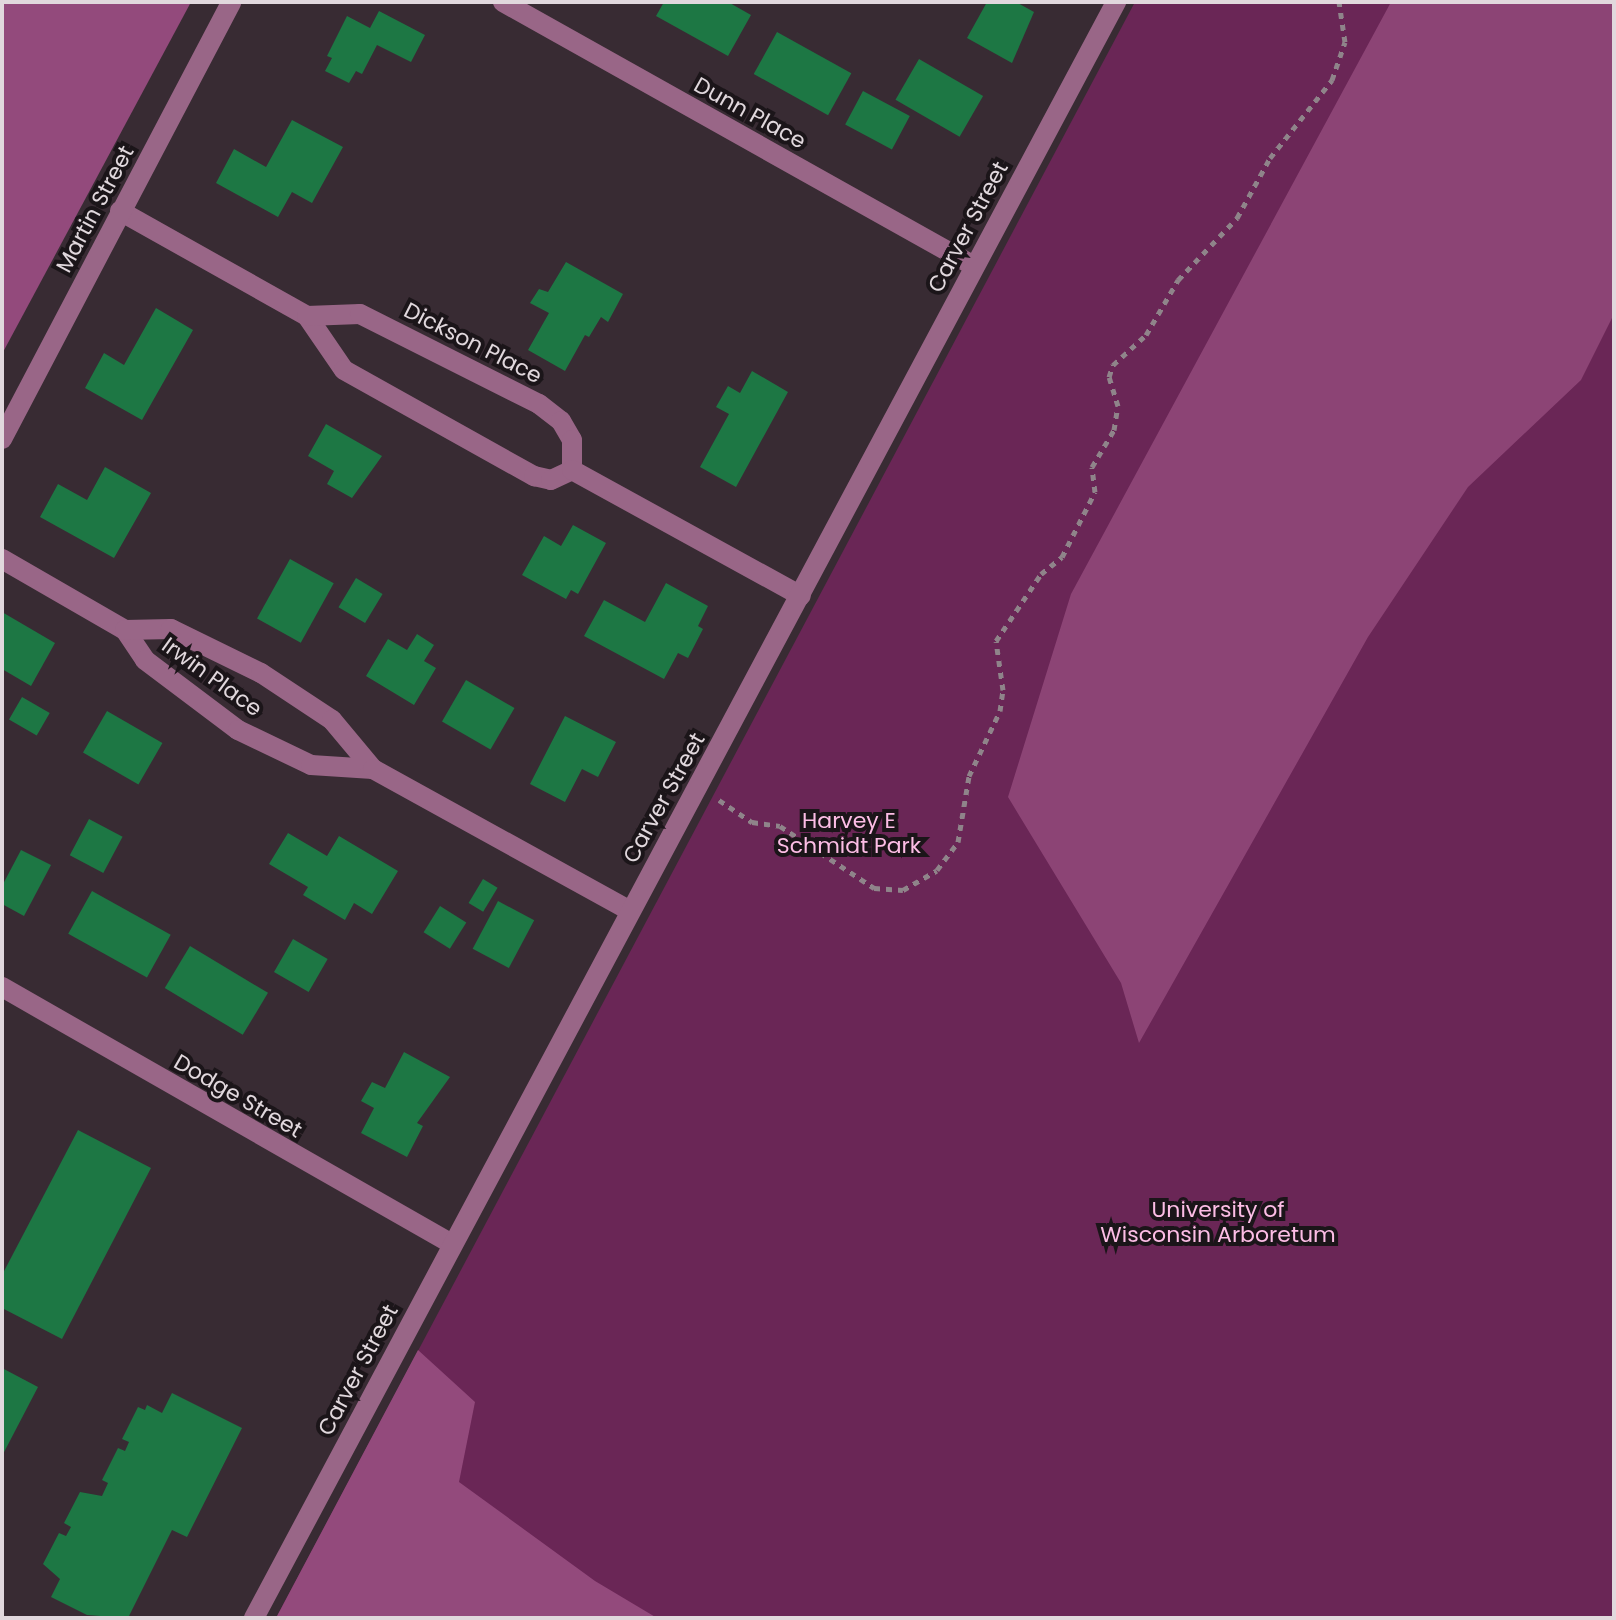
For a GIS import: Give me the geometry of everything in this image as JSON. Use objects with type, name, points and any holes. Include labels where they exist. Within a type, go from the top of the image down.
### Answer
[{"type":"street","name":"Martin Street","points":[[2,439],[231,2]]},
{"type":"street","name":"Dunn Place","points":[[503,2],[974,266]]},
{"type":"street","name":"Carver Street","points":[[254,1618],[1116,2]]},
{"type":"street","points":[[120,211],[307,316],[344,370],[534,476],[551,480],[572,470],[801,596]]},
{"type":"street","name":"Dickson Place","points":[[307,316],[360,314],[539,404],[561,421],[572,440],[572,470]]},
{"type":"street","name":"Irwin Place","points":[[2,559],[125,630],[145,660],[238,730],[311,765],[373,769]]},
{"type":"street","name":"Irwin Place","points":[[125,630],[171,629],[261,673],[332,720],[373,769],[630,911]]},
{"type":"street","name":"Dodge Street","points":[[2,987],[452,1244]]},
{"type":"path","points":[[698,786],[752,822],[780,826],[874,888],[903,890],[937,870],[958,842],[969,776],[1000,711],[1003,690],[996,641],[1041,574],[1062,557],[1095,492],[1092,467],[1114,430],[1118,406],[1109,377],[1113,365],[1146,335],[1178,280],[1237,218],[1270,158],[1332,80],[1345,42],[1339,2]]},
{"type":"green space","name":"University of Wisconsin Arboretum","points":[[1135,2],[1614,2],[1614,1618],[276,1618]]},
{"type":"shaded area","points":[[2,2],[191,2],[2,354]]},
{"type":"shaded area","points":[[1391,2],[1614,2],[1614,314],[1581,380],[1468,487],[1368,637],[1139,1043],[1121,983],[1008,797],[1071,594]]},
{"type":"shaded area","points":[[418,1350],[475,1402],[459,1482],[595,1581],[657,1618],[276,1618]]},
{"type":"building","points":[[664,2],[728,2],[751,15],[728,56],[656,16]]},
{"type":"building","points":[[987,2],[1016,2],[1034,12],[1012,63],[967,38]]},
{"type":"building","points":[[379,11],[425,35],[411,62],[377,45],[362,74],[356,71],[349,83],[325,71],[332,58],[327,56],[347,16],[370,28]]},
{"type":"building","points":[[777,32],[851,73],[828,115],[754,74]]},
{"type":"building","points":[[919,59],[983,96],[960,137],[896,100]]},
{"type":"building","points":[[863,91],[910,116],[892,149],[845,125]]},
{"type":"building","points":[[292,120],[343,147],[312,203],[292,192],[278,217],[216,183],[234,149],[266,167]]},
{"type":"building","points":[[566,262],[623,294],[608,322],[601,317],[589,337],[585,335],[565,371],[528,350],[549,313],[530,303],[539,289],[548,292]]},
{"type":"building","points":[[156,308],[193,330],[142,420],[85,388],[104,353],[124,365]]},
{"type":"building","points":[[752,371],[788,392],[736,487],[700,467],[729,414],[716,407],[728,386],[740,393]]},
{"type":"building","points":[[326,424],[382,456],[352,498],[327,484],[334,471],[308,456]]},
{"type":"building","points":[[105,467],[151,493],[114,558],[40,517],[58,484],[87,500]]},
{"type":"building","points":[[573,525],[606,543],[578,594],[571,590],[566,599],[522,575],[544,536],[561,546]]},
{"type":"building","points":[[290,559],[334,583],[301,643],[257,618]]},
{"type":"building","points":[[356,578],[383,594],[365,623],[338,607]]},
{"type":"building","points":[[666,583],[708,606],[698,626],[703,629],[688,658],[678,653],[664,679],[584,636],[604,600],[645,622]]},
{"type":"building","points":[[2,612],[55,643],[31,686],[2,669]]},
{"type":"building","points":[[417,634],[434,645],[424,661],[436,668],[414,705],[366,676],[388,639],[407,650]]},
{"type":"building","points":[[466,680],[514,708],[490,750],[442,722]]},
{"type":"building","points":[[22,697],[50,713],[37,736],[9,720]]},
{"type":"building","points":[[107,711],[162,743],[138,785],[83,753]]},
{"type":"building","points":[[565,716],[616,742],[598,777],[582,769],[565,802],[530,784]]},
{"type":"building","points":[[89,819],[123,837],[103,873],[70,855]]},
{"type":"building","points":[[288,833],[327,856],[339,836],[398,871],[372,914],[354,903],[345,920],[303,895],[308,887],[269,864]]},
{"type":"building","points":[[21,850],[51,865],[24,916],[2,904],[2,886]]},
{"type":"building","points":[[483,879],[498,888],[483,912],[469,903]]},
{"type":"building","points":[[92,891],[171,935],[147,977],[68,934]]},
{"type":"building","points":[[498,901],[534,920],[509,968],[473,949]]},
{"type":"building","points":[[440,906],[466,922],[450,949],[424,932]]},
{"type":"building","points":[[293,939],[328,959],[309,992],[274,972]]},
{"type":"building","points":[[190,946],[268,993],[243,1035],[165,988]]},
{"type":"building","points":[[404,1052],[450,1077],[417,1123],[423,1126],[407,1157],[361,1133],[374,1108],[361,1101],[372,1082],[385,1088]]},
{"type":"building","points":[[78,1130],[151,1168],[62,1339],[2,1308],[2,1275]]},
{"type":"building","points":[[2,1368],[38,1387],[2,1456]]},
{"type":"building","points":[[172,1393],[242,1428],[187,1537],[172,1530],[128,1618],[87,1615],[51,1597],[60,1579],[43,1564],[59,1533],[66,1536],[71,1527],[64,1523],[80,1492],[102,1496],[108,1483],[102,1480],[118,1448],[125,1451],[129,1442],[122,1439],[138,1407],[145,1410],[147,1405],[162,1413]]},
{"type":"park label","name":"Harvey E Schmidt Park","points":[[849,832]]}]
